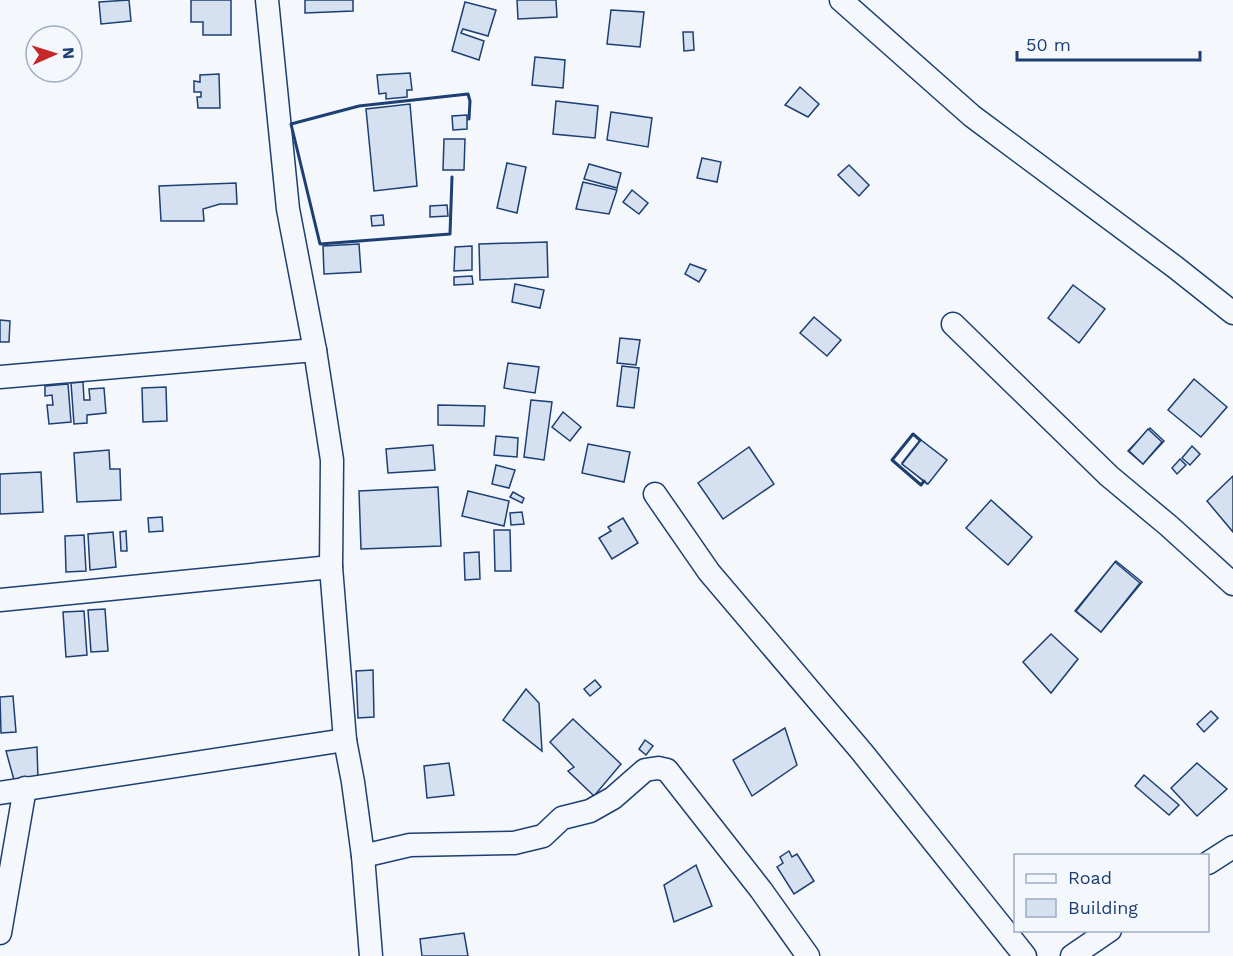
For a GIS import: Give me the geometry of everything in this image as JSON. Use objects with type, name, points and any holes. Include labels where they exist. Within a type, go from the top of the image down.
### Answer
[{"type":"street","points":[[267,0],[288,209],[315,350],[332,460],[331,567],[345,740],[363,856],[371,956]]},
{"type":"street","points":[[841,0],[972,116],[1233,313]]},
{"type":"street","points":[[952,324],[1109,476],[1233,584]]},
{"type":"street","points":[[0,377],[315,350]]},
{"type":"street","points":[[655,494],[709,572],[862,752],[1025,956]]},
{"type":"street","points":[[0,600],[331,567]]},
{"type":"street","points":[[0,794],[25,788],[345,740]]},
{"type":"street","points":[[363,856],[410,845],[514,843],[543,836],[562,818],[590,811],[613,798],[645,770],[658,768],[667,770],[761,891],[808,956]]},
{"type":"street","points":[[0,933],[25,788]]},
{"type":"street","points":[[1209,862],[1233,847]]},
{"type":"street","points":[[1072,956],[1107,932]]},
{"type":"building","points":[[129,0],[131,21],[101,24],[99,2]]},
{"type":"building","points":[[191,0],[231,0],[231,35],[203,35],[203,22],[191,22]]},
{"type":"building","points":[[305,0],[353,0],[353,11],[305,13]]},
{"type":"building","points":[[517,0],[556,0],[557,17],[518,19]]},
{"type":"building","points":[[465,2],[496,10],[488,36],[463,29],[461,33],[484,41],[479,60],[452,51]]},
{"type":"building","points":[[611,10],[644,12],[640,47],[607,44]]},
{"type":"building","points":[[683,32],[693,32],[694,50],[684,51]]},
{"type":"building","points":[[535,57],[565,60],[563,88],[532,85]]},
{"type":"building","points":[[410,73],[412,90],[407,90],[407,97],[386,99],[386,93],[379,94],[377,75]]},
{"type":"building","points":[[219,74],[220,108],[198,108],[197,97],[201,97],[201,92],[194,92],[194,81],[200,82],[200,75]]},
{"type":"building","points":[[800,87],[819,104],[808,117],[785,105]]},
{"type":"building","points":[[556,101],[598,106],[595,138],[553,134]]},
{"type":"building","points":[[410,104],[417,186],[374,191],[366,109]]},
{"type":"building","points":[[611,112],[652,118],[648,147],[607,140]]},
{"type":"building","points":[[467,115],[467,129],[453,130],[452,116]]},
{"type":"building","points":[[444,139],[465,139],[464,170],[443,170]]},
{"type":"building","points":[[702,158],[721,162],[717,182],[697,178]]},
{"type":"building","points":[[507,163],[526,167],[517,213],[497,208]]},
{"type":"building","points":[[589,164],[621,173],[617,188],[584,179]]},
{"type":"building","points":[[849,165],[869,185],[859,196],[838,175]]},
{"type":"building","points":[[583,182],[617,190],[609,214],[576,209]]},
{"type":"building","points":[[236,183],[237,204],[220,204],[203,209],[204,221],[161,221],[159,186]]},
{"type":"building","points":[[632,190],[648,203],[639,214],[623,202]]},
{"type":"building","points":[[447,205],[448,216],[430,217],[430,206]]},
{"type":"building","points":[[383,215],[384,225],[372,226],[371,216]]},
{"type":"building","points":[[547,242],[548,277],[480,280],[479,244]]},
{"type":"building","points":[[359,244],[361,272],[324,274],[323,246]]},
{"type":"building","points":[[472,246],[472,270],[454,271],[455,247]]},
{"type":"building","points":[[690,264],[706,270],[699,282],[685,274]]},
{"type":"building","points":[[472,276],[473,284],[454,285],[454,277]]},
{"type":"building","points":[[515,284],[544,290],[540,308],[512,302]]},
{"type":"building","points":[[1073,285],[1105,309],[1079,343],[1048,318]]},
{"type":"building","points":[[814,317],[841,340],[827,356],[800,333]]},
{"type":"building","points":[[0,320],[10,321],[9,342],[0,342]]},
{"type":"building","points":[[620,338],[640,340],[636,365],[617,363]]},
{"type":"building","points":[[508,363],[539,367],[535,393],[504,388]]},
{"type":"building","points":[[622,366],[639,368],[634,408],[617,406]]},
{"type":"building","points":[[1194,379],[1227,407],[1201,437],[1168,410]]},
{"type":"building","points":[[83,382],[84,400],[90,400],[89,389],[104,388],[106,413],[87,415],[87,423],[74,424],[71,383]]},
{"type":"building","points":[[68,384],[71,422],[49,424],[47,405],[53,405],[52,395],[45,396],[45,386]]},
{"type":"building","points":[[166,387],[167,421],[143,422],[142,388]]},
{"type":"building","points":[[531,400],[552,402],[544,460],[524,457]]},
{"type":"building","points":[[438,405],[485,406],[484,426],[438,425]]},
{"type":"building","points":[[563,412],[581,427],[570,441],[552,427]]},
{"type":"building","points":[[1150,428],[1164,441],[1143,464],[1128,451]]},
{"type":"building","points":[[1148,429],[1162,442],[1143,464],[1129,451]]},
{"type":"building","points":[[496,436],[518,438],[517,457],[494,455]]},
{"type":"building","points":[[920,440],[946,461],[927,484],[902,463]]},
{"type":"building","points":[[921,440],[947,460],[928,484],[902,464]]},
{"type":"building","points":[[588,444],[630,452],[624,482],[582,473]]},
{"type":"building","points":[[433,445],[435,470],[388,473],[386,449]]},
{"type":"building","points":[[1192,446],[1200,454],[1190,465],[1182,458]]},
{"type":"building","points":[[749,447],[774,484],[723,519],[698,483]]},
{"type":"building","points":[[109,450],[110,469],[120,469],[121,500],[77,502],[74,453]]},
{"type":"building","points":[[1180,459],[1186,465],[1177,474],[1172,468]]},
{"type":"building","points":[[496,465],[515,470],[509,488],[492,484]]},
{"type":"building","points":[[41,472],[43,512],[0,514],[0,474]]},
{"type":"building","points":[[1233,476],[1233,532],[1207,501]]},
{"type":"building","points":[[438,487],[441,546],[361,549],[359,491]]},
{"type":"building","points":[[468,491],[509,501],[504,526],[462,516]]},
{"type":"building","points":[[513,492],[524,498],[522,503],[510,497]]},
{"type":"building","points":[[991,500],[1032,537],[1008,565],[966,528]]},
{"type":"building","points":[[522,512],[524,524],[511,525],[510,513]]},
{"type":"building","points":[[162,517],[163,531],[149,532],[148,518]]},
{"type":"building","points":[[623,518],[638,543],[612,559],[599,538],[611,531],[608,527]]},
{"type":"building","points":[[494,530],[510,530],[511,571],[495,571]]},
{"type":"building","points":[[126,531],[127,551],[121,551],[120,532]]},
{"type":"building","points":[[113,532],[116,567],[90,570],[88,534]]},
{"type":"building","points":[[84,535],[86,571],[66,572],[65,536]]},
{"type":"building","points":[[479,552],[480,579],[465,580],[464,553]]},
{"type":"building","points":[[1116,561],[1142,582],[1101,632],[1075,611]]},
{"type":"building","points":[[1115,562],[1140,583],[1101,632],[1076,611]]},
{"type":"building","points":[[105,609],[108,651],[91,652],[88,610]]},
{"type":"building","points":[[84,611],[87,655],[66,657],[63,612]]},
{"type":"building","points":[[1051,634],[1078,659],[1051,693],[1023,662]]},
{"type":"building","points":[[373,670],[374,717],[358,718],[356,671]]},
{"type":"building","points":[[595,680],[601,687],[590,696],[584,689]]},
{"type":"building","points":[[526,689],[539,703],[542,751],[503,720]]},
{"type":"building","points":[[13,696],[16,732],[1,733],[0,697]]},
{"type":"building","points":[[1211,711],[1218,718],[1204,732],[1197,724]]},
{"type":"building","points":[[573,719],[621,764],[594,796],[568,771],[574,767],[550,742]]},
{"type":"building","points":[[785,728],[797,765],[752,796],[733,760]]},
{"type":"building","points":[[645,740],[653,746],[646,755],[639,749]]},
{"type":"building","points":[[37,747],[38,779],[14,780],[6,751]]},
{"type":"building","points":[[449,763],[454,795],[427,798],[424,766]]},
{"type":"building","points":[[1197,763],[1227,789],[1197,816],[1171,788]]},
{"type":"building","points":[[1144,775],[1179,805],[1169,815],[1135,786]]},
{"type":"building","points":[[789,851],[792,857],[797,854],[814,881],[794,894],[777,867],[783,863],[780,857]]},
{"type":"building","points":[[696,865],[712,906],[674,922],[664,885]]},
{"type":"building","points":[[464,933],[468,956],[422,956],[420,939]]},
{"type":"wall","points":[[452,177],[450,234],[320,244],[291,124],[359,106],[468,94],[469,119]]},
{"type":"wall","points":[[920,440],[913,434],[892,460],[921,485],[924,481]]}]
